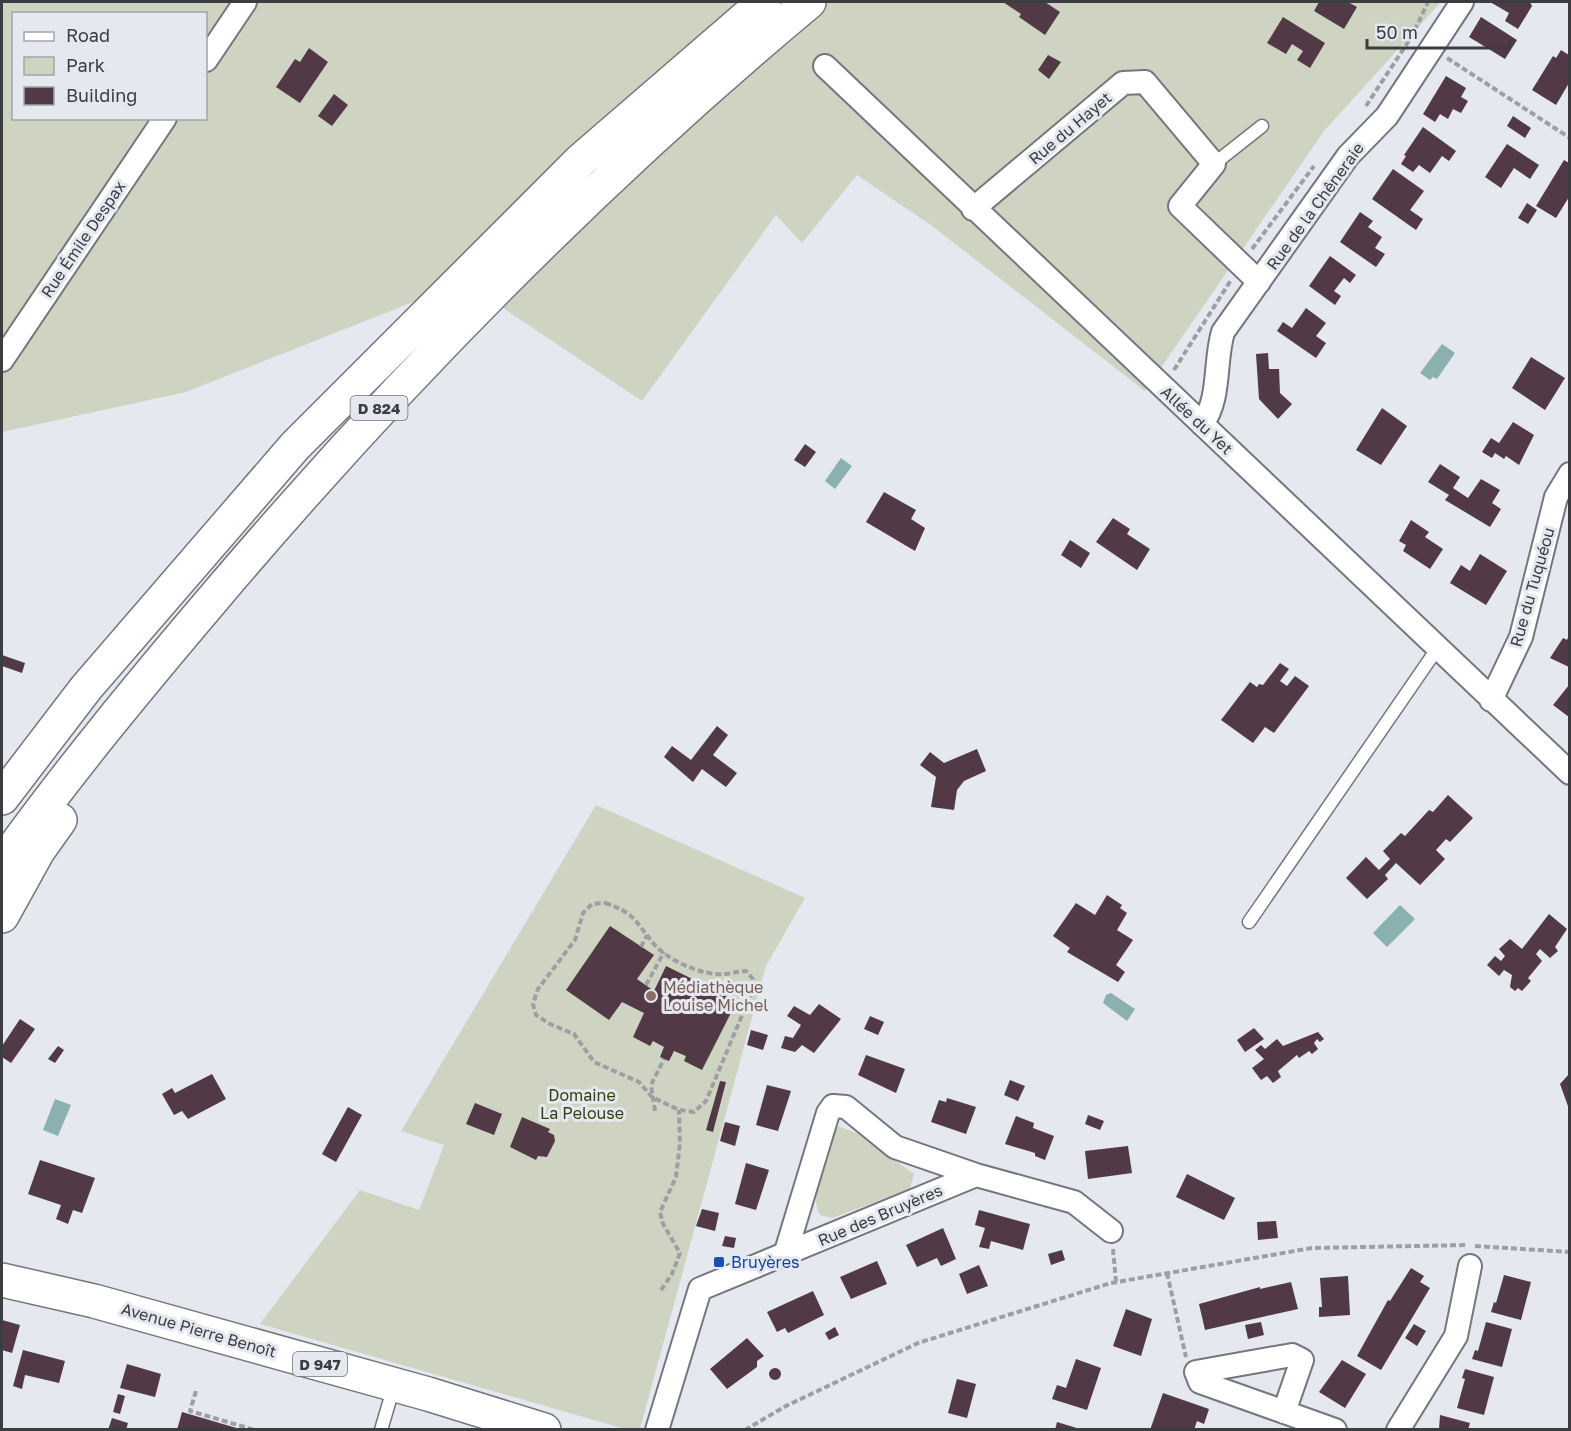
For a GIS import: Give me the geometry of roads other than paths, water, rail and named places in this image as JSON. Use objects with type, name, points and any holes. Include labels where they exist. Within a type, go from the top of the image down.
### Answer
[{"type":"main road","name":"D 824","points":[[2,798],[86,688],[228,521],[356,382],[581,160],[764,2]]},
{"type":"main road","name":"D 824","points":[[2,864],[108,725],[193,622],[297,499],[389,398],[610,179],[743,57],[809,2]]},
{"type":"main road","points":[[2,766],[125,616],[228,521]]},
{"type":"main road","points":[[2,916],[38,851],[193,622]]},
{"type":"main road","name":"Avenue Pierre Benoît","points":[[2,1269],[61,1292]]},
{"type":"main road","name":"Avenue Pierre Benoît","points":[[2,1280],[61,1292],[394,1384],[526,1427]]},
{"type":"street","points":[[207,59],[245,2]]},
{"type":"street","name":"Rue de la Chêneraie","points":[[1202,424],[1210,414],[1216,384],[1218,351],[1223,332],[1348,156],[1387,116],[1462,2]]},
{"type":"street","name":"Allée du Yet","points":[[825,66],[1569,773]]},
{"type":"street","name":"Rue du Hayet","points":[[974,209],[1123,83],[1145,82],[1214,164]]},
{"type":"street","name":"Rue Émile Despax","points":[[2,360],[164,120]]},
{"type":"street","points":[[1214,164],[1180,206],[1259,282]]},
{"type":"street","name":"Rue du Tuquéou","points":[[1491,700],[1521,637],[1556,497],[1569,474]]},
{"type":"street","name":"Rue des Bruyères","points":[[784,1255],[828,1113],[833,1106],[846,1107],[895,1147],[976,1175],[1074,1202],[1110,1231]]},
{"type":"street","name":"Rue des Bruyères","points":[[657,1430],[700,1289],[976,1175]]},
{"type":"street","points":[[1398,1430],[1456,1336],[1470,1266]]},
{"type":"street","points":[[1284,1412],[1302,1360],[1292,1355],[1196,1372],[1200,1382],[1284,1412],[1335,1430]]},
{"type":"lane","points":[[1214,164],[1262,126]]},
{"type":"lane","points":[[1249,922],[1437,650]]},
{"type":"lane","points":[[381,1430],[394,1384]]},
{"type":"place","name":"Médiathèque Louise Michel","points":[[651,996]]},
{"type":"place","name":"Bruyères","points":[[719,1262]]},
{"type":"park label","name":"Domaine La Pelouse","points":[[582,1104]]}]
